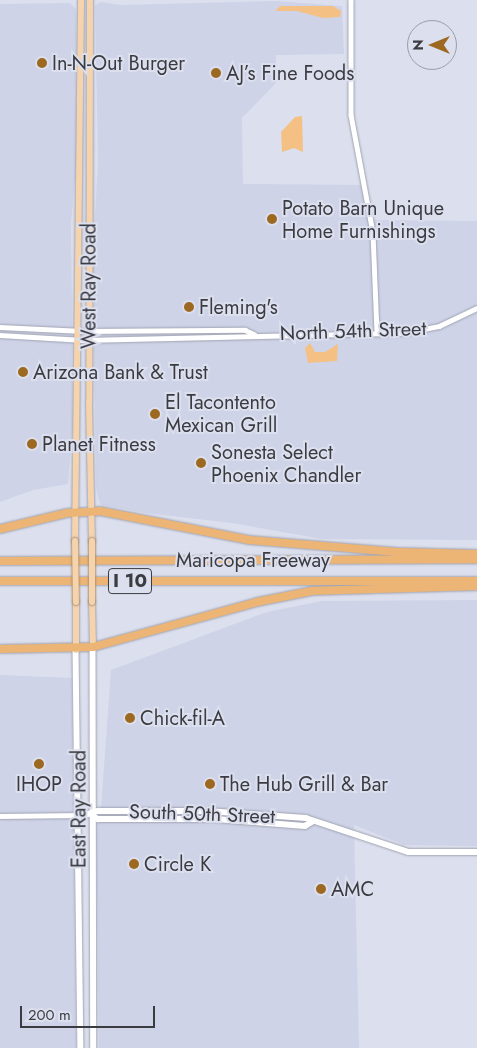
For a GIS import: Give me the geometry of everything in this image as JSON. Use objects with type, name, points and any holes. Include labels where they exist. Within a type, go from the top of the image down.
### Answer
[{"type":"highway","points":[[0,529],[92,510],[250,540],[389,552],[477,554]]},
{"type":"highway","name":"Maricopa Freeway","points":[[0,561],[477,559]]},
{"type":"highway","name":"Maricopa Freeway","points":[[0,581],[477,581]]},
{"type":"highway","points":[[0,649],[76,650],[93,647],[286,595],[334,589],[477,586]]},
{"type":"main road","name":"West Ray Road","points":[[76,571],[75,512],[81,0]]},
{"type":"main road","name":"West Ray Road","points":[[90,0],[89,340],[92,571]]},
{"type":"main road","name":"East Ray Road","points":[[76,571],[76,650],[85,815],[94,1048]]},
{"type":"main road","name":"East Ray Road","points":[[81,1048],[85,815],[93,647],[92,571]]},
{"type":"main road","name":"South 50th Street","points":[[85,815],[98,811],[215,811],[306,818],[312,822],[336,826],[409,852],[477,852]]},
{"type":"street","points":[[350,0],[351,115],[373,233],[377,333]]},
{"type":"street","name":"North 54th Street","points":[[0,335],[89,340],[244,338],[254,334],[416,332],[439,326],[477,308]]},
{"type":"street","name":"North 54th Street","points":[[0,327],[77,331],[246,330],[254,334]]},
{"type":"street","name":"South 50th Street","points":[[0,816],[85,815]]},
{"type":"shaded area","points":[[276,1],[342,6],[344,54],[276,55],[276,83],[242,118],[243,184],[364,185],[371,220],[477,221],[477,540],[322,539],[232,523],[145,513],[101,505],[99,501],[96,487],[93,258],[98,161],[95,6],[100,2],[121,5]]},
{"type":"shaded area","points":[[70,3],[76,9],[77,159],[71,223],[73,423],[68,484],[33,490],[0,502],[0,4]]},
{"type":"shaded area","points":[[280,6],[333,6],[341,11],[340,17],[323,18],[297,11],[275,11]]},
{"type":"shaded area","points":[[302,116],[303,152],[294,148],[282,152],[281,132],[295,117]]},
{"type":"shaded area","points":[[310,343],[315,352],[325,352],[338,344],[337,361],[308,363],[305,348]]},
{"type":"shaded area","points":[[477,600],[477,846],[404,845],[354,825],[359,1048],[99,1048],[96,824],[100,822],[111,670],[267,612],[322,601]]},
{"type":"shaded area","points":[[0,675],[72,678],[76,1048],[0,1048]]},
{"type":"place","name":"In-N-Out Burger","points":[[42,63]]},
{"type":"place","name":"AJ’s Fine Foods","points":[[216,73]]},
{"type":"place","name":"Potato Barn Unique Home Furnishings","points":[[272,219]]},
{"type":"place","name":"Fleming's","points":[[189,307]]},
{"type":"place","name":"Arizona Bank & Trust","points":[[23,372]]},
{"type":"place","name":"El Tacontento Mexican Grill","points":[[155,414]]},
{"type":"place","name":"Planet Fitness","points":[[32,444]]},
{"type":"place","name":"Sonesta Select Phoenix Chandler","points":[[201,463]]},
{"type":"place","name":"Chick-fil-A","points":[[130,718]]},
{"type":"place","name":"IHOP","points":[[39,764]]},
{"type":"place","name":"The Hub Grill & Bar","points":[[210,784]]},
{"type":"place","name":"Circle K","points":[[134,864]]},
{"type":"place","name":"AMC","points":[[321,889]]}]
